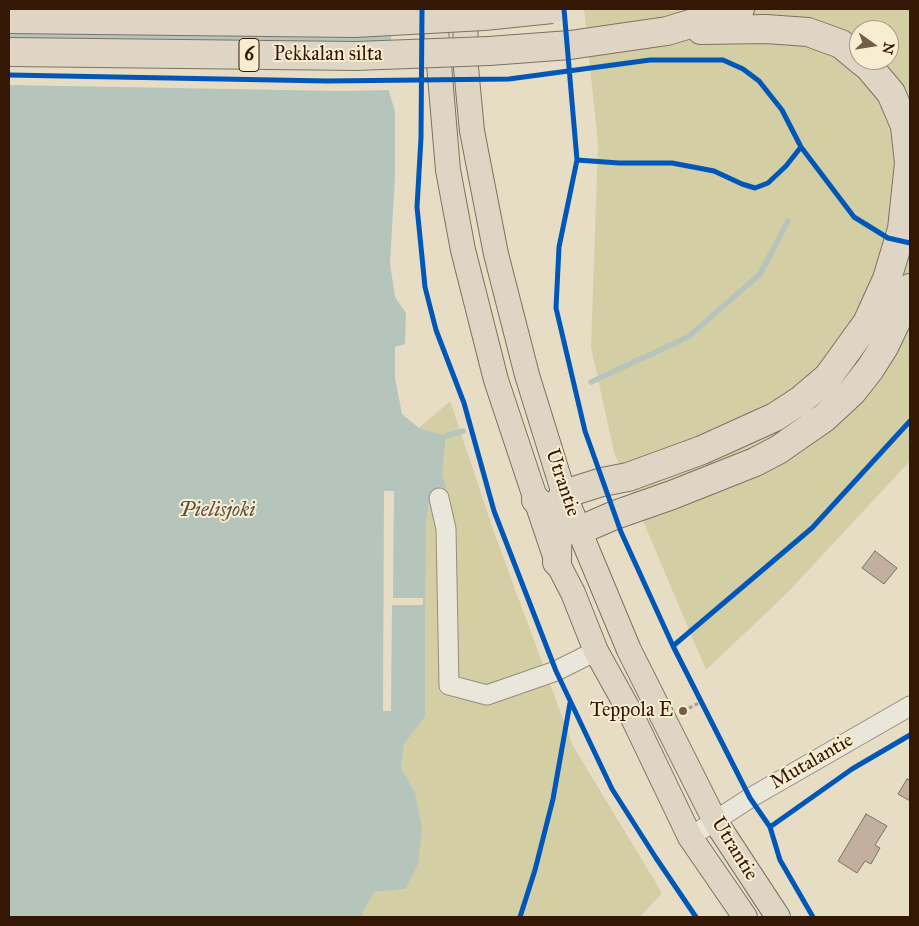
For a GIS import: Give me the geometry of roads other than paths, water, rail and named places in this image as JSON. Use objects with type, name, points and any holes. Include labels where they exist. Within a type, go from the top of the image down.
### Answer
[{"type":"highway","name":"Pekkalan silta","points":[[9,19],[355,22],[484,16],[552,9]]},
{"type":"highway","name":"6","points":[[656,32],[740,9]]},
{"type":"highway","points":[[656,32],[766,29],[808,32],[840,44],[849,51]]},
{"type":"highway","name":"Pekkalan silta","points":[[9,52],[356,56],[489,51],[570,45],[656,32]]},
{"type":"highway","points":[[558,562],[568,526],[558,505],[564,494],[602,482],[628,478],[702,450],[775,417],[801,400],[828,377],[868,323],[887,279],[902,229],[909,163],[905,126],[891,93],[871,70]]},
{"type":"highway","points":[[568,526],[615,515],[672,495],[755,462],[799,437],[852,392],[870,369],[884,348],[910,288]]},
{"type":"highway","points":[[536,500],[568,526]]},
{"type":"main road","name":"Utrantie","points":[[438,9],[436,29],[448,170],[463,250],[496,380],[536,500],[558,562],[573,593],[596,651],[631,714],[690,837],[745,917]]},
{"type":"main road","name":"Utrantie","points":[[466,9],[465,57],[472,131],[496,254],[527,375],[564,494]]},
{"type":"main road","name":"Utrantie","points":[[568,526],[716,821],[778,917]]},
{"type":"street","points":[[439,498],[446,529],[449,685],[487,695],[556,671],[596,651]]},
{"type":"street","name":"Mutalantie","points":[[690,837],[750,798],[910,706]]},
{"type":"water","name":"Pielisjoki","points":[[9,9],[392,15],[389,92],[395,111],[395,176],[390,263],[395,297],[406,313],[405,344],[395,347],[395,378],[402,414],[419,428],[446,436],[442,475],[446,486],[444,497],[429,503],[426,525],[425,717],[404,744],[401,768],[415,792],[422,828],[418,865],[405,889],[374,892],[363,913],[363,917],[9,917]]},
{"type":"waterway","points":[[591,382],[688,337],[760,274],[788,221]]},
{"type":"waterway","points":[[446,436],[463,431]]},
{"type":"place","name":"Teppola E","points":[[683,711]]}]
